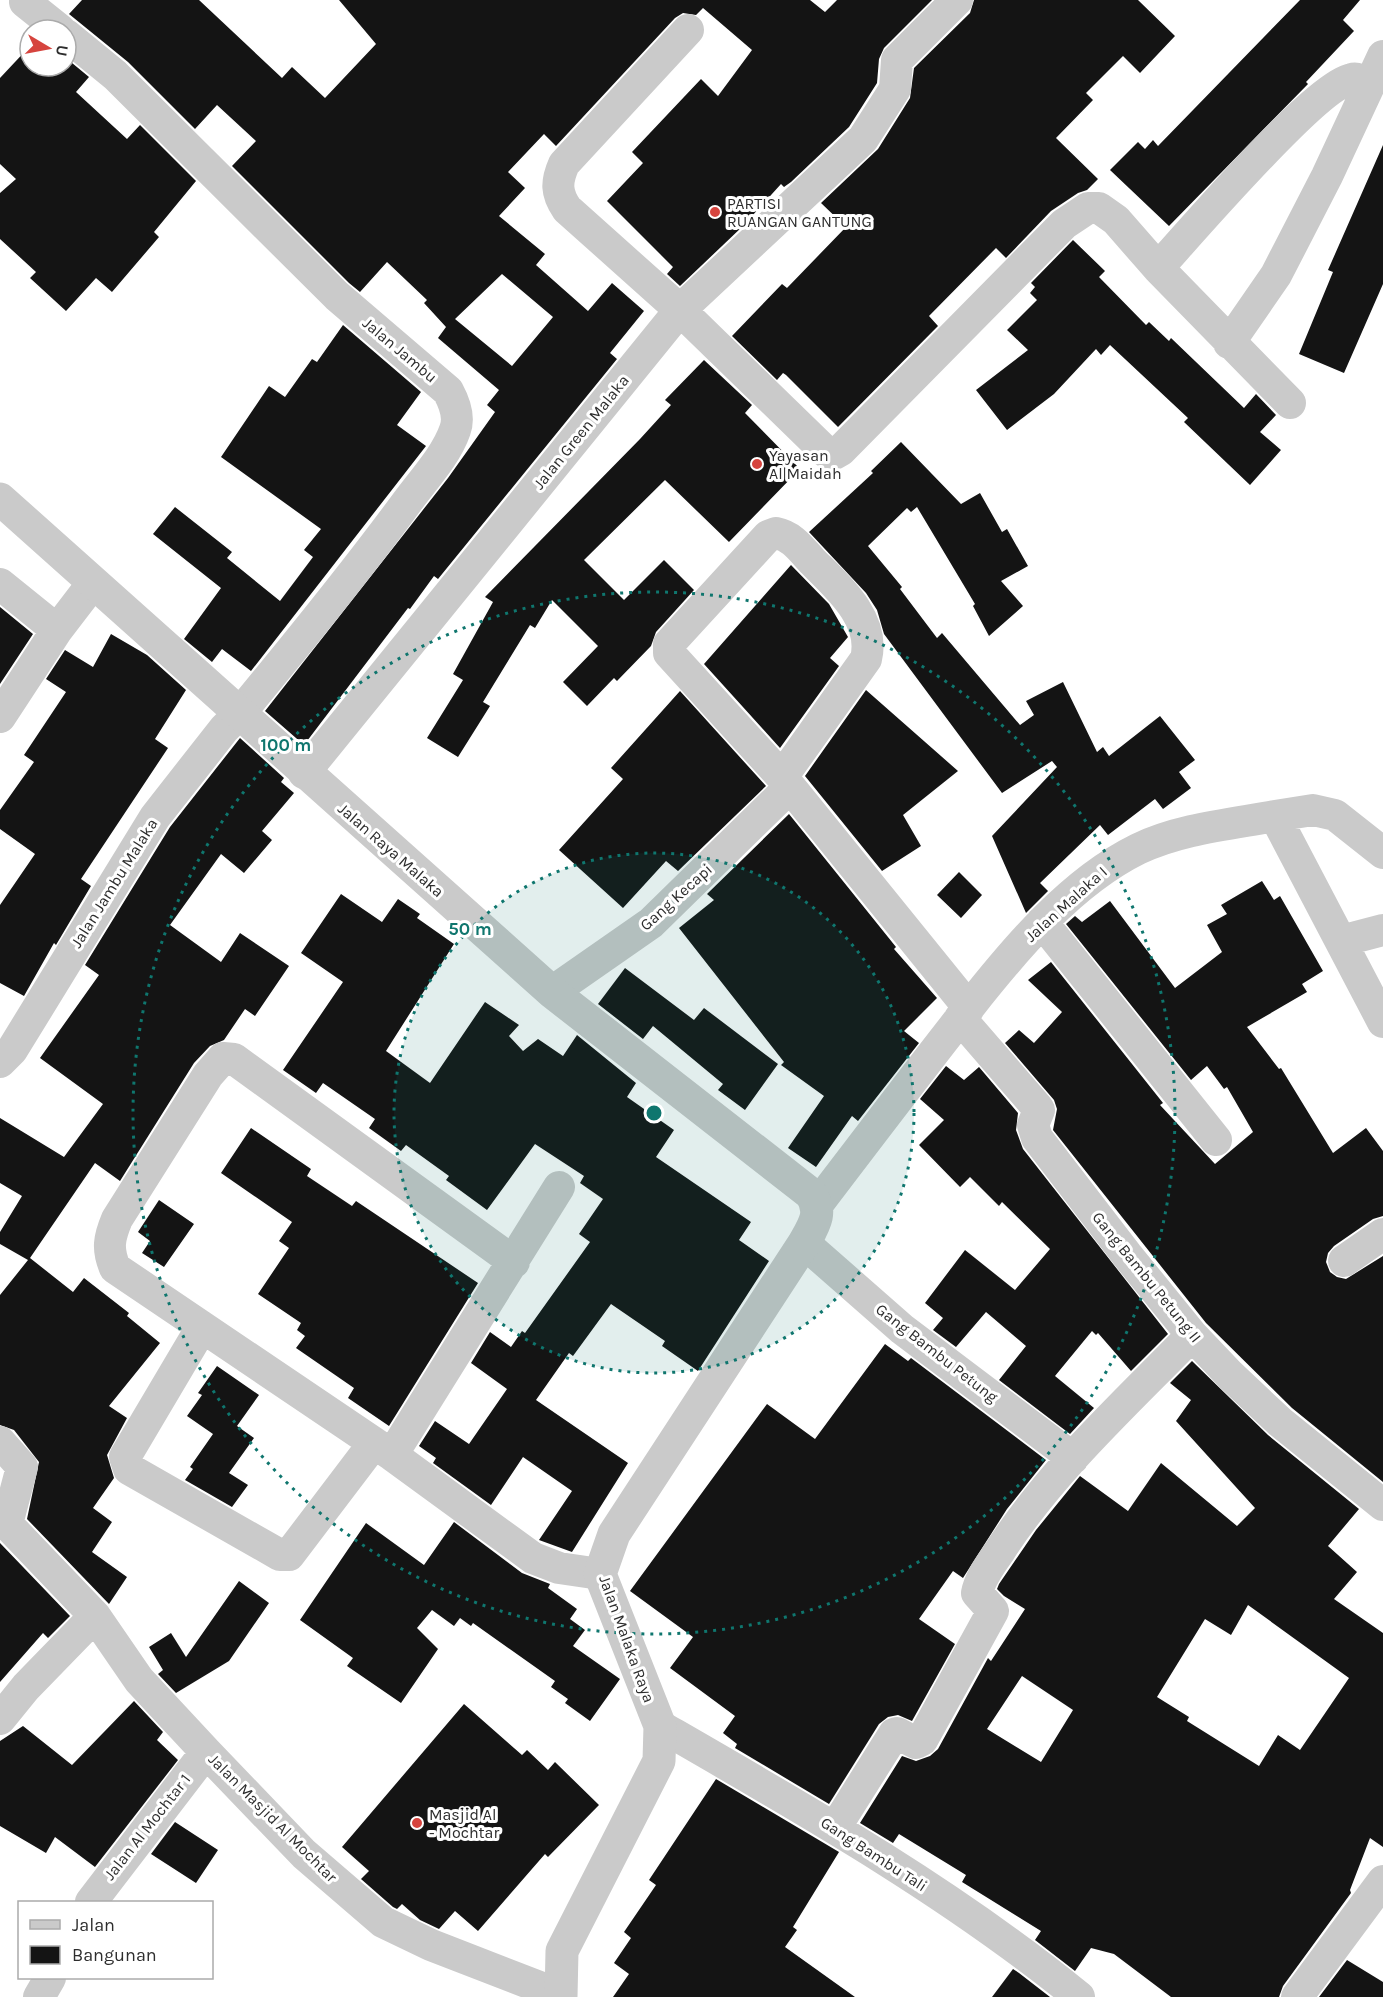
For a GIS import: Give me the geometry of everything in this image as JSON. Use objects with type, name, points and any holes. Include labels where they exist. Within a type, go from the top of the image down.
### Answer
[{"type":"street","name":"Jalan Green Malaka","points":[[304,772],[680,310],[863,139],[895,89],[897,60],[957,0]]},
{"type":"street","points":[[25,1],[46,18]]},
{"type":"street","points":[[688,30],[564,164],[557,187],[560,200],[567,209],[680,310],[826,452],[834,453],[841,450],[1064,224],[1088,208],[1099,208],[1116,219],[1158,268],[1290,404]]},
{"type":"street","name":"Jalan Jambu","points":[[78,45],[115,75],[337,296],[448,391],[455,404],[455,430],[442,453],[358,568],[240,713]]},
{"type":"street","points":[[1229,343],[1276,275],[1327,176],[1383,56]]},
{"type":"street","points":[[1158,268],[1246,171],[1317,99],[1349,79],[1358,78],[1368,85]]},
{"type":"street","name":"Jalan Raya Malaka","points":[[0,499],[552,992],[811,1194],[817,1205]]},
{"type":"street","name":"Gang Kecapi","points":[[552,992],[651,923],[785,782],[866,659],[867,643],[862,622],[847,596],[789,538],[776,533],[768,536],[668,648],[671,657],[785,782]]},
{"type":"street","points":[[0,717],[57,630],[93,583]]},
{"type":"street","points":[[0,584],[57,630]]},
{"type":"street","name":"Jalan Jambu Malaka","points":[[0,1062],[12,1050],[155,817],[224,729],[240,713]]},
{"type":"street","name":"Gang Bambu Petung II","points":[[785,782],[1037,1107],[1039,1110],[1033,1125],[1037,1138],[1192,1335],[1280,1422],[1383,1505]]},
{"type":"street","name":"Jalan Malaka I","points":[[817,1205],[1002,964],[1042,922],[1108,865],[1140,848],[1167,839],[1313,810],[1335,815],[1383,853]]},
{"type":"street","points":[[1275,816],[1383,1022]]},
{"type":"street","points":[[1042,922],[1216,1140]]},
{"type":"street","points":[[1341,941],[1383,930]]},
{"type":"street","points":[[514,1262],[234,1059],[224,1058],[208,1075],[117,1219],[110,1236],[109,1252],[115,1268],[383,1449],[533,1558],[559,1568],[600,1574]]},
{"type":"street","points":[[202,1327],[125,1457],[129,1469],[280,1555],[289,1554],[383,1449],[514,1262],[559,1187]]},
{"type":"street","points":[[804,1243],[819,1216],[817,1205]]},
{"type":"street","points":[[1344,1261],[1383,1234]]},
{"type":"street","name":"Gang Bambu Petung","points":[[804,1243],[902,1329],[1073,1458]]},
{"type":"street","name":"Jalan Malaka Raya","points":[[560,1996],[562,1951],[659,1761],[660,1726],[600,1574],[614,1534],[804,1243]]},
{"type":"street","points":[[835,1828],[894,1734],[897,1733],[916,1743],[922,1740],[993,1611],[976,1593],[980,1581],[1022,1517],[1073,1458],[1192,1335]]},
{"type":"street","name":"Jalan Masjid Al Mochtar","points":[[0,1442],[21,1467],[7,1524],[95,1616],[140,1680],[304,1854],[383,1922],[431,1945],[560,1996]]},
{"type":"street","points":[[0,1719],[26,1687],[95,1616]]},
{"type":"street","name":"Gang Bambu Tali","points":[[660,1726],[835,1828],[959,1909],[1079,1997]]},
{"type":"street","name":"Jalan Al Mochtar 1","points":[[92,1901],[206,1752]]},
{"type":"street","points":[[1297,1997],[1383,1881]]},
{"type":"street","points":[[39,1997],[49,1979]]},
{"type":"building","points":[[82,0],[199,0],[282,78],[292,67],[325,98],[376,44],[339,0],[810,0],[825,12],[837,0],[932,0],[884,48],[879,59],[877,83],[849,127],[791,182],[784,187],[781,184],[743,226],[680,286],[667,274],[673,267],[607,201],[643,163],[632,152],[701,79],[718,96],[752,50],[703,8],[696,15],[683,13],[675,18],[556,146],[544,134],[508,172],[525,188],[499,216],[545,254],[536,265],[588,311],[612,283],[644,311],[610,353],[617,359],[438,579],[434,576],[410,609],[408,608],[304,745],[265,711],[448,478],[495,412],[487,405],[499,390],[438,338],[446,327],[424,303],[427,300],[387,262],[360,292],[232,166],[256,141],[217,105],[195,129],[128,62],[78,21],[78,18],[69,14]],"holes":[[[502,274],[553,317],[512,366],[455,319]]]},
{"type":"building","points":[[974,0],[1138,0],[1175,36],[1140,73],[1123,56],[1086,93],[1093,100],[1056,138],[1098,179],[1087,190],[1078,193],[1051,211],[1006,258],[996,248],[929,316],[938,326],[838,427],[786,375],[783,373],[777,380],[732,336],[782,284],[787,288],[846,227],[821,203],[878,149],[910,98],[914,68],[970,13]]},
{"type":"building","points":[[1300,0],[1360,0],[1343,20],[1354,31],[1306,82],[1308,84],[1169,226],[1110,170],[1138,142],[1145,149],[1153,140],[1158,146]]},
{"type":"building","points":[[18,59],[18,78],[78,78],[78,68],[89,77],[76,92],[127,139],[140,125],[196,181],[154,232],[159,237],[112,292],[96,278],[66,311],[30,278],[36,272],[0,239],[0,193],[16,179],[0,164],[0,78]]},
{"type":"building","points":[[1383,145],[1383,284],[1344,373],[1299,354],[1333,272],[1328,270]]},
{"type":"building","points":[[1073,240],[1105,271],[1099,277],[1146,325],[1149,322],[1169,341],[1171,338],[1244,408],[1256,394],[1276,415],[1260,432],[1281,450],[1250,485],[1184,422],[1188,418],[1110,345],[1101,355],[1096,349],[1054,394],[1007,430],[976,390],[1028,350],[1007,330],[1037,300],[1030,293],[1035,287],[1031,283]]},
{"type":"building","points":[[343,325],[421,392],[397,425],[426,446],[251,671],[222,649],[212,662],[184,639],[221,588],[153,534],[175,507],[232,552],[227,558],[280,601],[313,557],[304,550],[321,529],[221,457],[269,386],[285,397],[312,359],[317,362]]},
{"type":"building","points":[[704,360],[752,405],[745,413],[799,468],[796,473],[729,542],[665,480],[584,560],[624,600],[664,560],[694,590],[656,632],[651,646],[617,681],[614,678],[587,706],[563,682],[598,646],[552,600],[535,628],[530,625],[483,702],[490,706],[458,757],[427,738],[463,680],[453,674],[493,602],[485,597],[640,439],[671,405],[665,400]]},
{"type":"building","points":[[901,442],[961,504],[980,493],[1002,532],[1007,529],[1028,566],[1001,581],[1023,606],[989,636],[973,606],[975,604],[917,507],[911,512],[907,508],[868,546],[902,587],[900,589],[937,638],[942,633],[1020,725],[1034,715],[1026,701],[1063,682],[1097,752],[1103,747],[1109,756],[1160,716],[1195,760],[1179,772],[1191,788],[1163,809],[1155,799],[1108,835],[1100,825],[1040,883],[1048,891],[1026,913],[992,836],[1057,767],[1052,761],[1002,793],[884,634],[877,610],[866,593],[809,532],[873,473],[871,471]]},
{"type":"building","points":[[791,565],[829,604],[848,637],[830,658],[839,666],[780,748],[704,664]]},
{"type":"building","points":[[0,607],[33,634],[0,684]]},
{"type":"building","points":[[111,634],[147,655],[186,690],[155,739],[168,748],[81,879],[91,886],[56,945],[54,943],[24,996],[0,983],[0,905],[35,854],[0,829],[0,810],[34,762],[24,755],[66,692],[46,679],[65,650],[93,667]]},
{"type":"building","points":[[866,690],[958,771],[903,815],[921,846],[882,871],[805,776]]},
{"type":"building","points":[[680,691],[766,786],[678,871],[666,861],[623,908],[559,850],[623,779],[611,768]]},
{"type":"building","points":[[240,738],[284,778],[281,782],[294,793],[262,831],[272,840],[244,873],[221,854],[170,925],[221,962],[240,933],[289,966],[255,1016],[245,1009],[224,1040],[210,1046],[194,1063],[120,1181],[95,1163],[30,1258],[73,1292],[84,1278],[129,1313],[127,1316],[160,1343],[109,1406],[127,1418],[107,1455],[114,1478],[93,1508],[112,1522],[92,1552],[127,1577],[109,1604],[27,1519],[39,1462],[14,1430],[0,1425],[0,1295],[28,1260],[0,1244],[0,1232],[22,1196],[0,1183],[0,1118],[64,1157],[103,1104],[40,1058],[99,975],[85,965],[170,827]]},
{"type":"building","points":[[789,814],[896,947],[894,949],[937,998],[904,1031],[919,1043],[858,1121],[852,1116],[816,1167],[788,1148],[824,1096],[781,1065],[784,1062],[679,928],[714,900],[707,894]]},
{"type":"building","points":[[959,872],[982,895],[961,918],[937,895]]},
{"type":"building","points":[[1262,881],[1274,900],[1280,896],[1323,971],[1302,984],[1307,992],[1247,1027],[1279,1069],[1281,1068],[1333,1153],[1366,1128],[1383,1151],[1383,1216],[1373,1219],[1334,1246],[1328,1253],[1326,1262],[1330,1272],[1346,1279],[1383,1256],[1383,1482],[1292,1408],[1206,1323],[1053,1130],[1057,1109],[1054,1100],[1005,1043],[1019,1030],[1034,1043],[1062,1012],[1028,980],[1051,962],[1163,1103],[1160,1105],[1215,1164],[1253,1132],[1227,1087],[1224,1089],[1207,1066],[1191,1080],[1066,924],[1075,916],[1082,922],[1110,901],[1175,988],[1222,952],[1207,925],[1227,914],[1221,905]]},
{"type":"building","points":[[341,894],[382,922],[398,899],[420,914],[417,918],[454,944],[386,1051],[430,1083],[485,1002],[519,1025],[509,1036],[523,1051],[538,1039],[563,1056],[577,1035],[636,1083],[627,1097],[674,1130],[656,1157],[751,1222],[739,1240],[769,1261],[698,1371],[662,1346],[665,1341],[611,1304],[573,1356],[569,1353],[536,1400],[628,1463],[572,1552],[539,1540],[572,1491],[523,1457],[491,1505],[433,1463],[436,1458],[419,1446],[435,1421],[469,1444],[507,1389],[471,1363],[490,1332],[511,1347],[522,1331],[525,1333],[590,1242],[579,1234],[603,1199],[580,1183],[584,1176],[535,1144],[487,1210],[446,1180],[449,1176],[406,1145],[401,1151],[369,1128],[375,1119],[323,1083],[316,1093],[283,1070],[343,982],[301,953]]},
{"type":"building","points":[[625,968],[694,1020],[704,1008],[778,1064],[745,1110],[718,1090],[723,1084],[653,1026],[643,1039],[598,1004]]},
{"type":"building","points":[[946,1066],[964,1080],[979,1067],[1018,1113],[1016,1130],[1023,1149],[1168,1334],[1131,1371],[1098,1333],[1096,1335],[1092,1331],[1055,1376],[1094,1408],[1070,1434],[999,1380],[1026,1346],[986,1312],[956,1347],[933,1330],[943,1318],[925,1303],[965,1250],[1015,1290],[1050,1249],[1002,1202],[999,1206],[970,1177],[960,1187],[919,1145],[944,1120],[920,1099]]},
{"type":"building","points":[[251,1128],[311,1169],[307,1176],[352,1206],[356,1201],[478,1283],[389,1426],[348,1398],[354,1388],[296,1348],[305,1336],[297,1330],[301,1323],[258,1294],[289,1248],[279,1241],[292,1222],[221,1173]]},
{"type":"building","points":[[159,1200],[194,1224],[164,1267],[142,1253],[150,1241],[138,1232]]},
{"type":"building","points":[[885,1344],[908,1361],[911,1358],[1046,1460],[1007,1509],[963,1578],[953,1571],[919,1619],[955,1644],[912,1721],[898,1715],[888,1717],[879,1724],[829,1804],[735,1748],[737,1744],[723,1733],[735,1716],[670,1668],[693,1637],[630,1591],[767,1404],[815,1439]]},
{"type":"building","points":[[1192,1361],[1268,1435],[1359,1509],[1328,1546],[1357,1572],[1334,1599],[1383,1633],[1383,1847],[1370,1838],[1350,1890],[1351,1893],[1283,1986],[1279,1997],[1171,1997],[1114,1954],[1091,1948],[1075,1971],[1035,1940],[1041,1931],[962,1882],[966,1875],[899,1834],[893,1843],[860,1823],[902,1756],[916,1761],[930,1756],[938,1749],[988,1658],[991,1661],[1025,1609],[1004,1596],[997,1589],[999,1584],[1036,1530],[1080,1476],[1128,1511],[1161,1463],[1237,1526],[1255,1508],[1176,1421],[1191,1400],[1170,1383]],"holes":[[[1248,1605],[1349,1678],[1300,1750],[1278,1735],[1259,1766],[1187,1721],[1189,1717],[1157,1697],[1205,1619],[1231,1635]],[[1022,1676],[1073,1710],[1041,1762],[987,1729]]]},
{"type":"building","points":[[217,1366],[259,1395],[237,1426],[254,1438],[229,1473],[248,1485],[232,1507],[185,1480],[193,1469],[190,1467],[213,1434],[187,1416],[202,1395],[198,1393]]},
{"type":"building","points":[[454,1522],[522,1573],[550,1584],[548,1588],[577,1609],[570,1619],[585,1630],[573,1646],[620,1679],[590,1721],[565,1703],[568,1699],[551,1687],[555,1681],[473,1623],[471,1626],[460,1618],[454,1626],[432,1610],[417,1628],[438,1649],[401,1703],[347,1666],[353,1658],[300,1620],[366,1523],[424,1565]]},
{"type":"building","points":[[0,1543],[70,1616],[48,1638],[43,1633],[0,1682]]},
{"type":"building","points":[[239,1581],[269,1603],[229,1661],[176,1693],[158,1674],[163,1670],[149,1647],[171,1633],[186,1657]]},
{"type":"building","points":[[134,1701],[163,1732],[157,1740],[178,1760],[95,1867],[55,1837],[46,1853],[0,1826],[0,1741],[23,1726],[72,1765]]},
{"type":"building","name":"Masjid Al - Mochtar","points":[[464,1704],[522,1755],[527,1750],[548,1770],[555,1762],[599,1805],[548,1857],[545,1854],[478,1931],[455,1911],[439,1929],[420,1920],[402,1904],[397,1909],[393,1907],[361,1879],[369,1871],[342,1847]]},
{"type":"building","points":[[716,1779],[839,1852],[793,1927],[797,1930],[785,1947],[855,1997],[613,1997],[629,1974],[614,1963],[631,1938],[624,1932],[656,1885],[649,1880]]},
{"type":"building","points":[[175,1822],[218,1850],[196,1883],[151,1854]]},
{"type":"building","points":[[1347,1960],[1383,1982],[1383,1997],[1319,1997]]},
{"type":"building","points":[[1013,1969],[1019,1973],[1050,1997],[992,1997]]},
{"type":"place","name":"PARTISI RUANGAN GANTUNG","points":[[715,212]]},
{"type":"place","name":"Yayasan Al Maidah","points":[[757,464]]},
{"type":"place","name":"Masjid Al - Mochtar","points":[[417,1823]]}]
